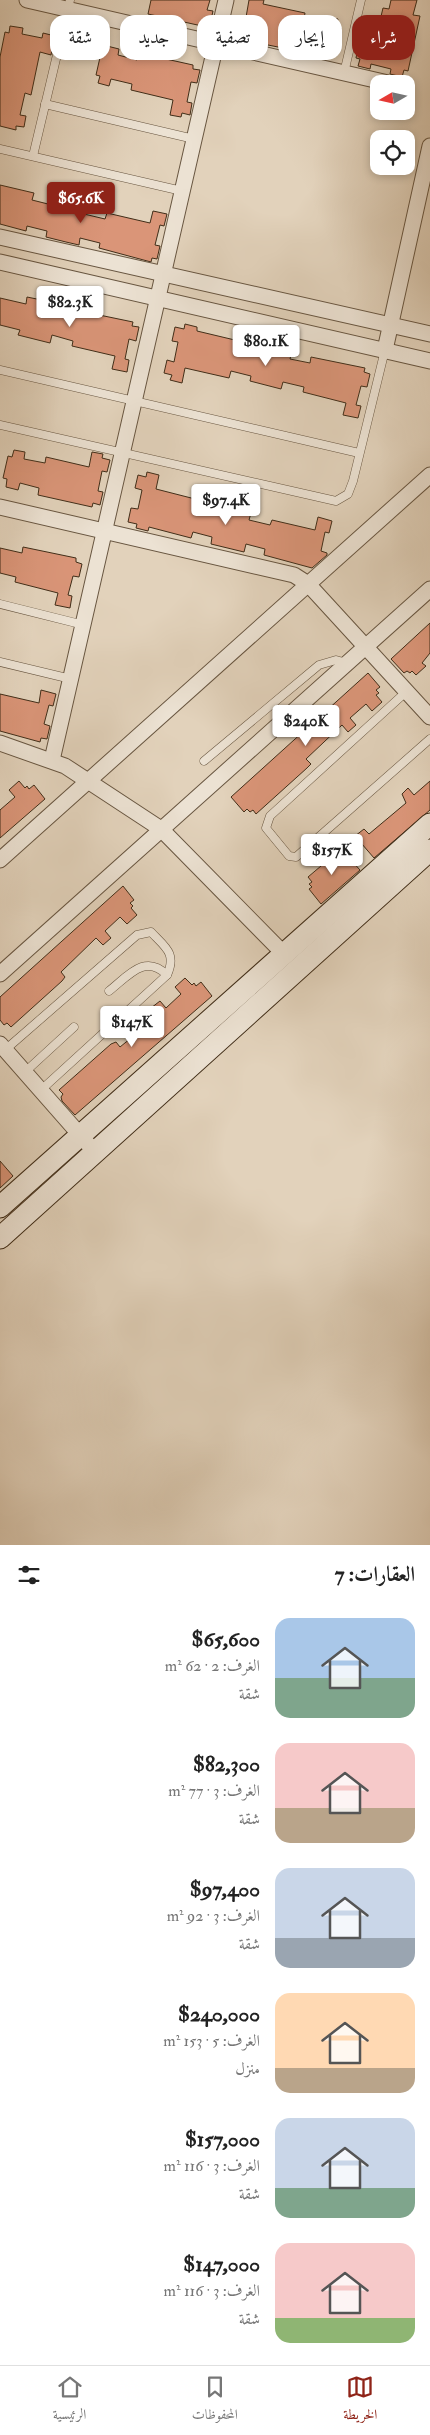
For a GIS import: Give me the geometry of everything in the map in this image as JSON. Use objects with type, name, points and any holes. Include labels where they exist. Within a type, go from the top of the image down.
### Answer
[{"type":"street","points":[[27,0],[69,5],[197,39]]},
{"type":"street","points":[[223,15],[226,0]]},
{"type":"street","points":[[268,56],[370,79]]},
{"type":"street","points":[[52,760],[106,532],[212,60]]},
{"type":"street","points":[[385,350],[430,146]]},
{"type":"street","points":[[0,237],[164,272],[430,334]]},
{"type":"street","points":[[0,262],[430,361]]},
{"type":"street","points":[[0,860],[430,475]]},
{"type":"street","points":[[0,507],[294,575],[308,584],[430,717]]},
{"type":"street","points":[[0,974],[430,589]]},
{"type":"street","points":[[0,744],[52,760],[89,780],[161,829],[284,954]]},
{"type":"street","points":[[0,1207],[430,824]]},
{"type":"street","points":[[0,1238],[430,850]]},
{"type":"street","points":[[3,1047],[94,1152]]},
{"type":"lane","points":[[344,73],[361,0]]},
{"type":"lane","points":[[33,156],[69,5]]},
{"type":"lane","points":[[45,104],[194,139]]},
{"type":"lane","points":[[0,150],[182,191]]},
{"type":"lane","points":[[0,425],[336,501],[348,494],[353,481],[358,453],[385,350]]},
{"type":"lane","points":[[0,370],[358,453]]},
{"type":"lane","points":[[0,604],[84,624]]},
{"type":"lane","points":[[204,761],[319,665],[336,660],[347,663]]},
{"type":"lane","points":[[0,662],[71,679]]},
{"type":"lane","points":[[407,691],[270,816],[266,828],[289,856],[296,856],[430,739]]},
{"type":"lane","points":[[3,1047],[137,935],[151,932],[171,954],[172,963],[167,975],[40,1090]]},
{"type":"lane","points":[[109,991],[142,966],[151,964],[159,967],[167,975]]},
{"type":"lane","points":[[25,1072],[74,1027]]},
{"type":"building","points":[[151,0],[210,0],[207,10],[213,11],[212,15],[197,15],[197,25],[187,23],[187,15],[148,14]]},
{"type":"building","points":[[249,0],[264,0],[263,4],[305,13],[305,15],[278,15],[278,47],[268,45],[268,15],[246,15]]},
{"type":"building","points":[[391,0],[417,0],[413,15],[381,15],[383,8],[389,9]]},
{"type":"building","points":[[415,15],[420,16],[415,39]]},
{"type":"building","points":[[10,26],[23,28],[22,34],[42,38],[43,33],[50,35],[50,55],[40,52],[31,95],[25,93],[20,115],[26,116],[24,127],[16,126],[16,130],[0,126],[0,57],[5,32],[9,33]]},
{"type":"building","points":[[110,47],[119,49],[118,55],[120,56],[120,60],[170,60],[193,65],[193,69],[200,70],[197,83],[191,82],[187,102],[192,103],[190,115],[182,113],[181,117],[170,115],[173,100],[131,90],[132,84],[111,79],[109,86],[98,83],[100,76],[96,75],[99,60],[110,60]]},
{"type":"building","points":[[360,60],[410,60],[408,71],[404,70],[403,75],[390,74],[391,69],[371,64],[370,69],[358,66]]},
{"type":"building","points":[[0,185],[34,193],[32,200],[52,205],[54,199],[86,206],[84,214],[105,219],[107,213],[150,223],[153,211],[167,214],[164,226],[160,225],[155,245],[160,246],[157,259],[152,258],[151,262],[99,248],[100,243],[80,238],[79,245],[46,237],[47,231],[27,226],[26,231],[0,224]]},
{"type":"building","points":[[27,297],[61,304],[59,312],[79,317],[80,311],[133,322],[132,326],[139,327],[136,341],[129,339],[125,359],[129,360],[127,372],[112,369],[115,356],[72,346],[73,341],[52,335],[50,343],[18,335],[20,330],[0,325],[0,298],[26,304]]},
{"type":"building","points":[[185,324],[197,327],[197,331],[239,341],[238,346],[257,350],[259,344],[292,351],[290,359],[310,363],[311,357],[365,368],[364,372],[370,374],[367,387],[361,386],[356,405],[361,406],[358,418],[343,415],[346,403],[303,392],[304,387],[283,382],[281,389],[250,381],[251,376],[231,371],[229,378],[185,368],[182,383],[170,380],[172,375],[164,373],[167,360],[174,362],[178,342],[172,341],[175,327],[184,329]]},
{"type":"building","points":[[14,450],[25,452],[24,459],[45,463],[46,457],[89,467],[92,452],[103,454],[102,458],[110,460],[107,472],[102,471],[98,491],[103,492],[100,505],[93,503],[92,507],[38,495],[39,488],[20,483],[18,490],[6,487],[7,479],[3,478],[8,456],[12,457]]},
{"type":"building","points":[[147,472],[159,475],[156,489],[199,500],[198,507],[218,511],[219,506],[251,513],[249,520],[270,525],[272,520],[315,530],[318,517],[332,521],[329,533],[325,532],[321,551],[327,553],[327,555],[312,568],[264,555],[265,549],[246,544],[244,552],[211,544],[212,537],[193,532],[191,538],[149,527],[148,531],[136,528],[137,524],[128,522],[131,508],[138,509],[142,490],[135,488],[138,475],[146,477]]},
{"type":"building","points":[[23,547],[76,558],[76,562],[82,564],[79,577],[73,576],[68,595],[72,596],[70,608],[55,605],[58,593],[15,582],[16,577],[0,573],[0,548],[22,553]]},
{"type":"building","points":[[430,623],[430,653],[422,663],[426,666],[416,675],[412,671],[404,673],[391,659]]},
{"type":"building","points":[[368,673],[380,687],[376,690],[379,693],[376,695],[382,702],[372,711],[366,704],[350,718],[356,725],[348,732],[342,725],[306,759],[311,764],[256,814],[253,810],[250,812],[247,809],[244,812],[231,797]]},
{"type":"building","points":[[41,690],[56,694],[53,706],[49,705],[44,724],[50,726],[47,739],[41,738],[40,742],[0,731],[0,694],[39,703]]},
{"type":"building","points":[[19,781],[25,788],[27,786],[29,789],[34,785],[45,799],[0,838],[0,810],[15,797],[9,790]]},
{"type":"building","points":[[430,781],[430,810],[374,858],[355,836],[364,829],[369,834],[406,803],[402,794],[408,788],[414,795]]},
{"type":"building","points":[[341,849],[360,870],[321,904],[309,889],[312,887],[309,884],[312,882],[308,877]]},
{"type":"building","points":[[123,886],[134,900],[130,903],[133,906],[131,908],[137,915],[127,924],[120,917],[105,931],[111,938],[103,945],[96,938],[61,972],[65,977],[62,981],[11,1027],[7,1023],[4,1025],[0,1020],[0,997]]},
{"type":"building","points":[[185,978],[192,985],[194,983],[196,986],[201,982],[212,996],[75,1115],[62,1101],[61,1097],[63,1094],[59,1090],[111,1044],[116,1042],[120,1047],[158,1016],[151,1008],[160,1001],[166,1008],[181,994],[175,987]]},
{"type":"building","points":[[0,1161],[13,1176],[0,1188]]}]
